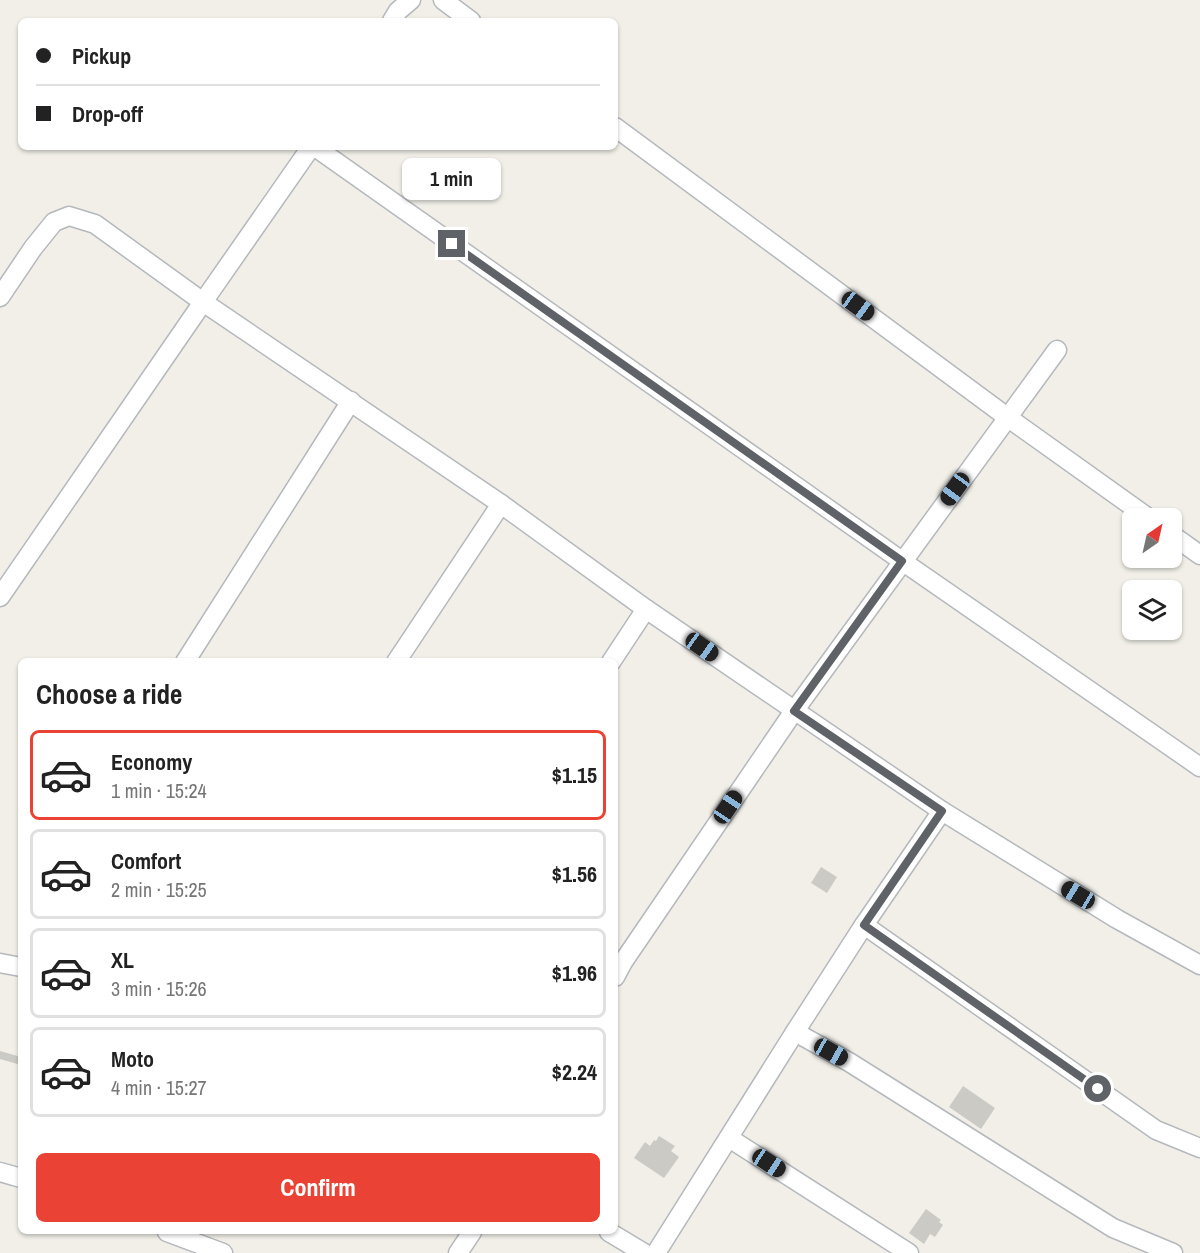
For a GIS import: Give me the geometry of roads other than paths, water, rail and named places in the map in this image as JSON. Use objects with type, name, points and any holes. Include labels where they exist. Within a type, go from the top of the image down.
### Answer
[{"type":"street","points":[[394,18],[411,0]]},
{"type":"street","points":[[443,0],[467,18]]},
{"type":"street","points":[[618,129],[1007,417],[1135,508]]},
{"type":"street","points":[[0,597],[311,150]]},
{"type":"street","points":[[317,150],[902,561],[1200,767]]},
{"type":"street","points":[[0,297],[33,248],[54,222],[69,216],[95,224],[203,302],[501,504],[646,609],[942,811],[1118,919],[1200,965]]},
{"type":"street","points":[[618,971],[794,711],[1057,350]]},
{"type":"street","points":[[188,658],[351,401]]},
{"type":"street","points":[[399,658],[501,504]]},
{"type":"street","points":[[1182,542],[1200,555]]},
{"type":"street","points":[[614,658],[646,609]]},
{"type":"street","points":[[656,1253],[864,925],[942,811]]},
{"type":"street","points":[[864,925],[1156,1130],[1200,1148]]},
{"type":"street","points":[[0,963],[18,966]]},
{"type":"street","points":[[795,1032],[860,1068],[1113,1228],[1173,1253]]},
{"type":"street","points":[[729,1138],[909,1253]]},
{"type":"street","points":[[0,1172],[18,1177]]},
{"type":"street","points":[[172,1234],[223,1253]]},
{"type":"street","points":[[458,1253],[471,1234]]},
{"type":"street","points":[[612,1234],[645,1253]]}]
